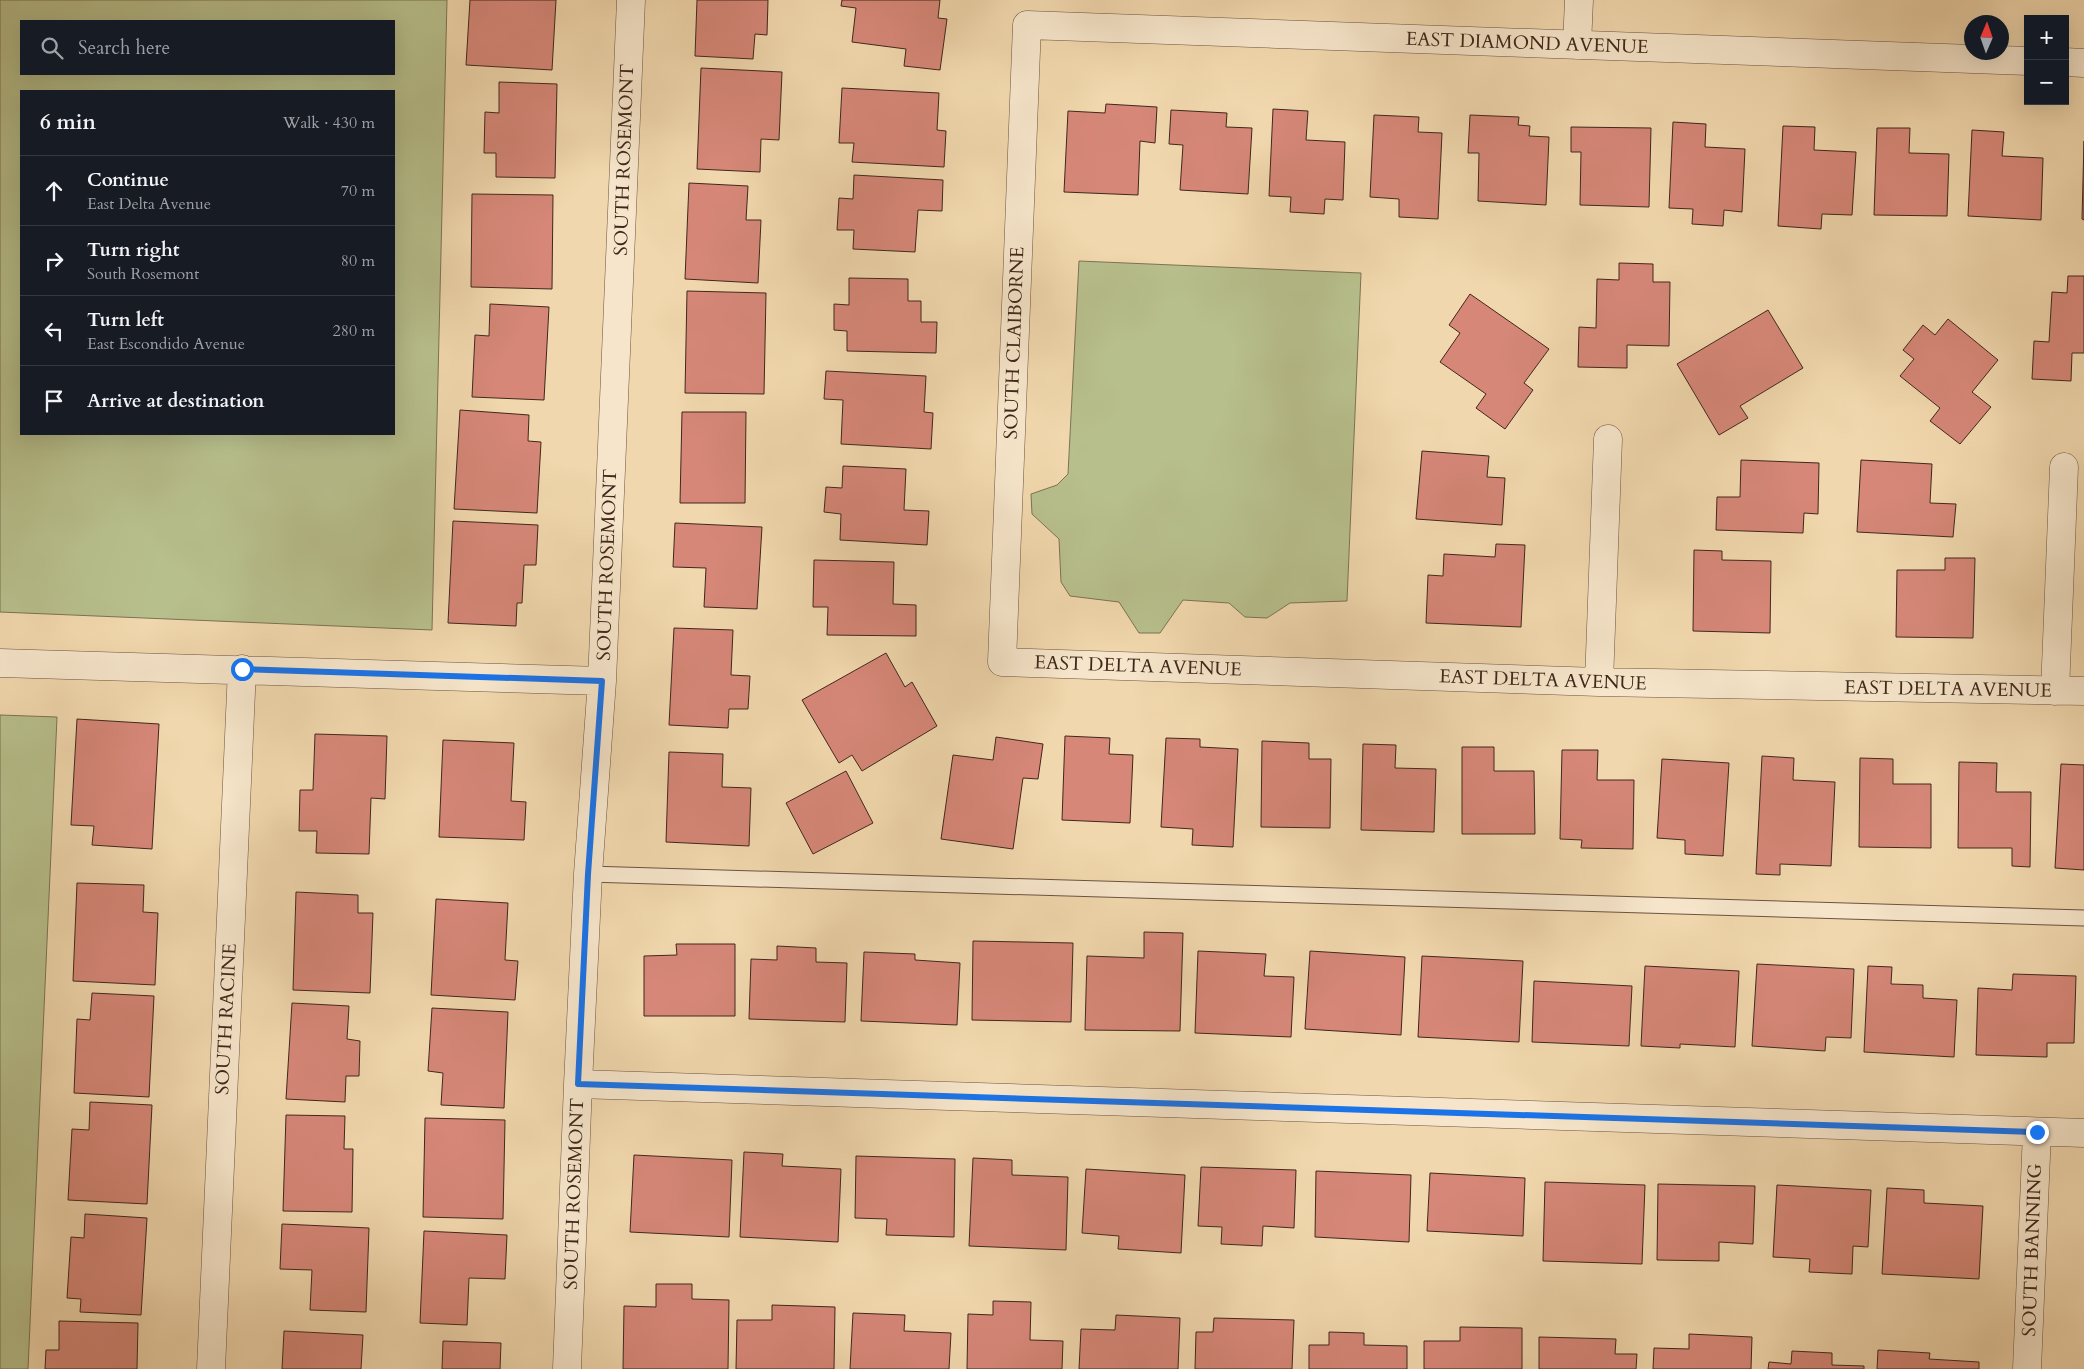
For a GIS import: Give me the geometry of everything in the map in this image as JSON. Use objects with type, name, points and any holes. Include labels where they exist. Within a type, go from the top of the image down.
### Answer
[{"type":"street","name":"SOUTH ROSEMONT","points":[[567,1369],[588,874],[602,681],[631,0]]},
{"type":"street","points":[[1577,45],[1579,0]]},
{"type":"street","name":"EAST DIAMOND AVENUE","points":[[1027,25],[2024,60]]},
{"type":"street","name":"SOUTH CLAIBORNE","points":[[1002,662],[1027,25]]},
{"type":"street","points":[[2069,62],[2084,62]]},
{"type":"street","points":[[1599,682],[1608,439]]},
{"type":"street","points":[[2055,691],[2064,467]]},
{"type":"street","points":[[0,662],[602,681]]},
{"type":"street","name":"EAST DELTA AVENUE","points":[[1002,662],[1599,682],[2084,691]]},
{"type":"street","name":"SOUTH RACINE","points":[[211,1369],[242,669]]},
{"type":"street","points":[[578,1084],[2084,1133]]},
{"type":"street","name":"SOUTH BANNING","points":[[2027,1369],[2037,1132]]},
{"type":"lane","points":[[588,874],[2084,918]]},
{"type":"green space","points":[[0,0],[447,0],[432,630],[0,612]]},
{"type":"green space","points":[[1079,261],[1361,273],[1347,601],[1290,603],[1267,618],[1245,617],[1229,603],[1183,600],[1160,633],[1139,633],[1119,602],[1070,596],[1061,582],[1059,539],[1032,514],[1031,494],[1057,485],[1068,474]]},
{"type":"green space","points":[[0,715],[57,717],[28,1369],[0,1369]]},
{"type":"building","points":[[470,0],[556,0],[552,70],[466,65]]},
{"type":"building","points":[[697,0],[768,0],[767,35],[755,34],[753,59],[695,56]]},
{"type":"building","points":[[842,0],[940,0],[938,18],[947,19],[940,70],[904,66],[906,49],[852,42],[856,8],[841,6]]},
{"type":"building","points":[[701,68],[782,72],[779,140],[761,139],[760,172],[697,169]]},
{"type":"building","points":[[499,82],[557,84],[555,178],[496,177],[496,153],[484,153],[485,112],[499,113]]},
{"type":"building","points":[[842,88],[939,93],[937,130],[946,131],[944,167],[852,162],[854,143],[839,143]]},
{"type":"building","points":[[1106,104],[1157,107],[1155,143],[1140,141],[1138,195],[1064,192],[1068,111],[1105,113]]},
{"type":"building","points":[[1273,109],[1308,111],[1306,140],[1345,142],[1343,200],[1325,199],[1324,214],[1290,212],[1291,197],[1269,196]]},
{"type":"building","points":[[1171,110],[1227,113],[1226,127],[1252,128],[1248,194],[1180,190],[1183,145],[1169,144]]},
{"type":"building","points":[[1374,115],[1419,117],[1418,132],[1442,133],[1438,219],[1399,217],[1399,199],[1370,197]]},
{"type":"building","points":[[1470,115],[1519,117],[1518,125],[1530,126],[1529,136],[1549,137],[1546,205],[1478,201],[1479,153],[1468,153]]},
{"type":"building","points":[[1673,122],[1706,124],[1705,147],[1745,149],[1742,212],[1724,210],[1723,226],[1692,224],[1693,209],[1669,208]]},
{"type":"building","points":[[1783,126],[1815,127],[1814,150],[1856,152],[1852,215],[1822,214],[1821,229],[1778,226]]},
{"type":"building","points":[[1571,127],[1651,128],[1649,207],[1580,205],[1581,152],[1571,152]]},
{"type":"building","points":[[1877,128],[1910,128],[1909,153],[1949,154],[1947,216],[1874,215]]},
{"type":"building","points":[[1972,130],[2004,132],[2002,156],[2043,158],[2041,220],[1968,216]]},
{"type":"building","points":[[2084,141],[2084,220],[2082,219]]},
{"type":"building","points":[[854,175],[943,180],[942,211],[918,210],[915,252],[853,249],[854,230],[837,230],[839,198],[853,199]]},
{"type":"building","points":[[689,183],[748,186],[746,220],[761,220],[758,283],[685,279]]},
{"type":"building","points":[[472,194],[553,195],[552,289],[471,287]]},
{"type":"building","points":[[1619,263],[1653,264],[1653,282],[1670,282],[1669,346],[1627,345],[1627,368],[1578,367],[1579,327],[1596,328],[1597,279],[1619,280]]},
{"type":"building","points":[[2068,276],[2084,276],[2084,353],[2072,353],[2071,381],[2032,379],[2034,341],[2049,342],[2052,292],[2067,293]]},
{"type":"building","points":[[849,278],[908,279],[908,301],[921,301],[921,322],[937,322],[936,353],[847,351],[847,331],[834,330],[834,304],[849,305]]},
{"type":"building","points":[[687,291],[766,293],[764,394],[685,393]]},
{"type":"building","points":[[1470,294],[1549,349],[1524,383],[1533,390],[1505,429],[1476,408],[1486,394],[1440,362],[1460,333],[1449,325]]},
{"type":"building","points":[[490,304],[549,307],[544,400],[472,397],[475,335],[489,336]]},
{"type":"building","points":[[1768,310],[1803,368],[1740,406],[1748,418],[1719,435],[1677,364]]},
{"type":"building","points":[[1948,319],[1998,360],[1972,392],[1991,407],[1960,444],[1930,421],[1940,408],[1900,376],[1914,359],[1903,350],[1923,325],[1935,335]]},
{"type":"building","points":[[826,371],[926,376],[924,412],[933,413],[931,449],[841,444],[843,400],[824,399]]},
{"type":"building","points":[[460,410],[529,415],[528,441],[541,442],[537,513],[454,509]]},
{"type":"building","points":[[682,412],[746,412],[745,503],[680,503]]},
{"type":"building","points":[[1422,451],[1489,456],[1487,477],[1505,478],[1502,525],[1416,519]]},
{"type":"building","points":[[1741,460],[1819,463],[1818,514],[1804,513],[1803,533],[1716,530],[1717,497],[1740,497]]},
{"type":"building","points":[[1861,460],[1932,464],[1930,503],[1956,504],[1953,537],[1857,532]]},
{"type":"building","points":[[843,466],[906,469],[904,510],[929,511],[927,545],[840,540],[841,514],[824,512],[826,487],[842,488]]},
{"type":"building","points":[[453,521],[538,525],[536,565],[524,565],[522,603],[517,603],[516,626],[448,623]]},
{"type":"building","points":[[675,523],[762,527],[757,609],[704,607],[706,568],[673,567]]},
{"type":"building","points":[[1496,544],[1525,545],[1521,627],[1426,623],[1428,575],[1443,576],[1444,554],[1495,557]]},
{"type":"building","points":[[1694,550],[1722,551],[1722,560],[1771,561],[1770,633],[1693,631]]},
{"type":"building","points":[[1945,558],[1975,558],[1973,638],[1896,637],[1897,570],[1945,570]]},
{"type":"building","points":[[814,560],[894,562],[893,604],[916,605],[916,636],[827,635],[828,607],[813,607]]},
{"type":"building","points":[[674,628],[733,630],[731,675],[750,676],[748,709],[729,709],[728,728],[669,725]]},
{"type":"building","points":[[886,653],[905,687],[912,682],[937,726],[862,771],[852,755],[839,763],[802,700]]},
{"type":"building","points":[[77,719],[159,724],[152,849],[92,845],[94,826],[71,825]]},
{"type":"building","points":[[315,734],[387,736],[385,799],[371,798],[369,854],[316,853],[317,831],[299,831],[300,790],[313,790]]},
{"type":"building","points":[[1065,736],[1110,738],[1109,754],[1133,755],[1130,823],[1062,820]]},
{"type":"building","points":[[996,737],[1043,744],[1038,779],[1023,778],[1013,849],[941,839],[953,755],[993,760]]},
{"type":"building","points":[[1166,738],[1200,739],[1200,747],[1238,749],[1233,847],[1192,845],[1193,829],[1161,827]]},
{"type":"building","points":[[443,740],[514,743],[511,801],[526,802],[524,840],[439,837]]},
{"type":"building","points":[[1262,741],[1309,743],[1309,759],[1331,759],[1330,828],[1261,827]]},
{"type":"building","points":[[1363,744],[1396,745],[1395,768],[1436,769],[1434,832],[1361,830]]},
{"type":"building","points":[[1462,747],[1494,747],[1494,771],[1534,771],[1535,834],[1462,834]]},
{"type":"building","points":[[1562,750],[1598,750],[1597,780],[1634,780],[1633,849],[1581,848],[1582,840],[1560,839]]},
{"type":"building","points":[[669,752],[723,754],[722,787],[751,788],[749,846],[666,842]]},
{"type":"building","points":[[1762,756],[1794,758],[1793,780],[1835,782],[1831,866],[1780,864],[1780,875],[1756,874]]},
{"type":"building","points":[[1860,758],[1893,759],[1893,784],[1931,784],[1931,848],[1859,847]]},
{"type":"building","points":[[1662,759],[1729,763],[1723,856],[1685,854],[1685,840],[1657,838]]},
{"type":"building","points":[[1959,762],[1997,763],[1996,792],[2031,792],[2030,867],[2012,866],[2012,848],[1958,848]]},
{"type":"building","points":[[2061,764],[2084,765],[2084,870],[2055,868]]},
{"type":"building","points":[[846,771],[873,823],[813,854],[786,803]]},
{"type":"building","points":[[77,883],[144,885],[143,912],[158,913],[155,985],[73,981]]},
{"type":"building","points":[[296,892],[358,895],[358,913],[373,913],[370,993],[293,990]]},
{"type":"building","points":[[436,899],[508,903],[505,960],[518,961],[515,1000],[431,995]]},
{"type":"building","points":[[1144,932],[1183,933],[1180,1031],[1085,1030],[1087,956],[1144,958]]},
{"type":"building","points":[[973,941],[1073,943],[1071,1022],[972,1020]]},
{"type":"building","points":[[676,944],[735,944],[735,1016],[644,1016],[644,956],[677,955]]},
{"type":"building","points":[[777,946],[816,948],[816,962],[847,963],[845,1022],[749,1019],[751,959],[777,960]]},
{"type":"building","points":[[1198,951],[1266,954],[1264,976],[1294,977],[1291,1037],[1195,1033]]},
{"type":"building","points":[[1310,951],[1405,957],[1401,1035],[1305,1029]]},
{"type":"building","points":[[864,952],[915,954],[915,960],[960,963],[957,1025],[861,1021]]},
{"type":"building","points":[[1422,956],[1523,961],[1519,1042],[1418,1037]]},
{"type":"building","points":[[1757,964],[1854,969],[1851,1038],[1826,1037],[1825,1051],[1752,1046]]},
{"type":"building","points":[[1645,966],[1739,971],[1735,1047],[1680,1044],[1680,1048],[1641,1046]]},
{"type":"building","points":[[1868,966],[1892,967],[1891,984],[1923,985],[1923,998],[1957,1000],[1954,1057],[1864,1052]]},
{"type":"building","points":[[2013,974],[2076,976],[2074,1043],[2047,1043],[2047,1057],[1976,1055],[1978,988],[2012,990]]},
{"type":"building","points":[[1534,981],[1632,986],[1629,1046],[1532,1042]]},
{"type":"building","points":[[92,993],[154,996],[149,1097],[74,1093],[77,1019],[90,1020]]},
{"type":"building","points":[[292,1003],[349,1006],[347,1039],[360,1041],[359,1076],[346,1076],[345,1102],[286,1099]]},
{"type":"building","points":[[432,1008],[508,1012],[504,1108],[441,1105],[443,1073],[428,1071]]},
{"type":"building","points":[[90,1102],[152,1105],[147,1204],[68,1200],[72,1129],[89,1130]]},
{"type":"building","points":[[286,1115],[345,1116],[344,1149],[353,1149],[352,1212],[283,1211]]},
{"type":"building","points":[[425,1118],[505,1120],[503,1219],[423,1217]]},
{"type":"building","points":[[744,1152],[783,1154],[782,1166],[841,1169],[838,1242],[740,1237]]},
{"type":"building","points":[[634,1155],[732,1160],[729,1237],[630,1232]]},
{"type":"building","points":[[856,1156],[955,1159],[954,1237],[886,1235],[887,1219],[855,1218]]},
{"type":"building","points":[[973,1158],[1012,1160],[1012,1175],[1068,1177],[1066,1250],[969,1246]]},
{"type":"building","points":[[1201,1167],[1296,1170],[1294,1228],[1263,1226],[1262,1246],[1221,1244],[1222,1227],[1198,1226]]},
{"type":"building","points":[[1086,1169],[1185,1175],[1181,1253],[1118,1249],[1119,1236],[1082,1233]]},
{"type":"building","points":[[1316,1171],[1411,1175],[1409,1242],[1315,1237]]},
{"type":"building","points":[[1430,1173],[1525,1178],[1523,1236],[1427,1231]]},
{"type":"building","points":[[1545,1182],[1645,1185],[1642,1264],[1543,1261]]},
{"type":"building","points":[[1658,1184],[1755,1186],[1753,1244],[1719,1242],[1719,1261],[1657,1260]]},
{"type":"building","points":[[1777,1185],[1871,1190],[1868,1247],[1853,1246],[1852,1274],[1809,1272],[1810,1259],[1773,1257]]},
{"type":"building","points":[[1887,1188],[1924,1190],[1924,1203],[1983,1206],[1979,1279],[1882,1274]]},
{"type":"building","points":[[85,1214],[147,1218],[141,1315],[80,1312],[81,1299],[67,1298],[71,1237],[84,1238]]},
{"type":"building","points":[[282,1224],[369,1228],[366,1312],[310,1310],[312,1270],[280,1269]]},
{"type":"building","points":[[424,1231],[507,1235],[505,1279],[469,1278],[467,1325],[420,1323]]},
{"type":"building","points":[[656,1284],[692,1284],[692,1299],[729,1300],[728,1369],[623,1369],[624,1306],[656,1307]]},
{"type":"building","points":[[993,1301],[1031,1302],[1030,1340],[1063,1341],[1062,1369],[967,1369],[968,1314],[993,1315]]},
{"type":"building","points":[[772,1305],[835,1307],[834,1369],[736,1369],[737,1320],[772,1320]]},
{"type":"building","points":[[853,1313],[905,1315],[904,1331],[951,1333],[949,1369],[850,1369]]},
{"type":"building","points":[[1116,1315],[1180,1318],[1178,1369],[1079,1369],[1081,1329],[1115,1330]]},
{"type":"building","points":[[1214,1318],[1294,1320],[1292,1369],[1195,1369],[1196,1332],[1213,1332]]},
{"type":"building","points":[[59,1321],[138,1323],[137,1369],[45,1369],[46,1350],[59,1350]]},
{"type":"building","points":[[1460,1327],[1522,1328],[1522,1369],[1424,1369],[1424,1341],[1460,1341]]},
{"type":"building","points":[[284,1331],[363,1335],[361,1369],[282,1369]]},
{"type":"building","points":[[1329,1332],[1364,1333],[1364,1345],[1407,1346],[1407,1369],[1309,1369],[1309,1345],[1329,1345]]},
{"type":"building","points":[[1689,1334],[1752,1337],[1751,1369],[1653,1369],[1654,1348],[1689,1349]]},
{"type":"building","points":[[1539,1337],[1616,1339],[1615,1354],[1637,1354],[1636,1369],[1539,1369]]},
{"type":"building","points":[[443,1341],[501,1343],[500,1369],[442,1369]]},
{"type":"building","points":[[1878,1350],[1930,1353],[1929,1359],[1979,1362],[1979,1369],[1877,1369]]},
{"type":"building","points":[[1792,1351],[1832,1353],[1832,1365],[1864,1366],[1864,1369],[1768,1369],[1769,1362],[1791,1364]]},
{"type":"route","points":[[242,669],[602,681],[588,874],[578,1084],[2037,1132]]}]
